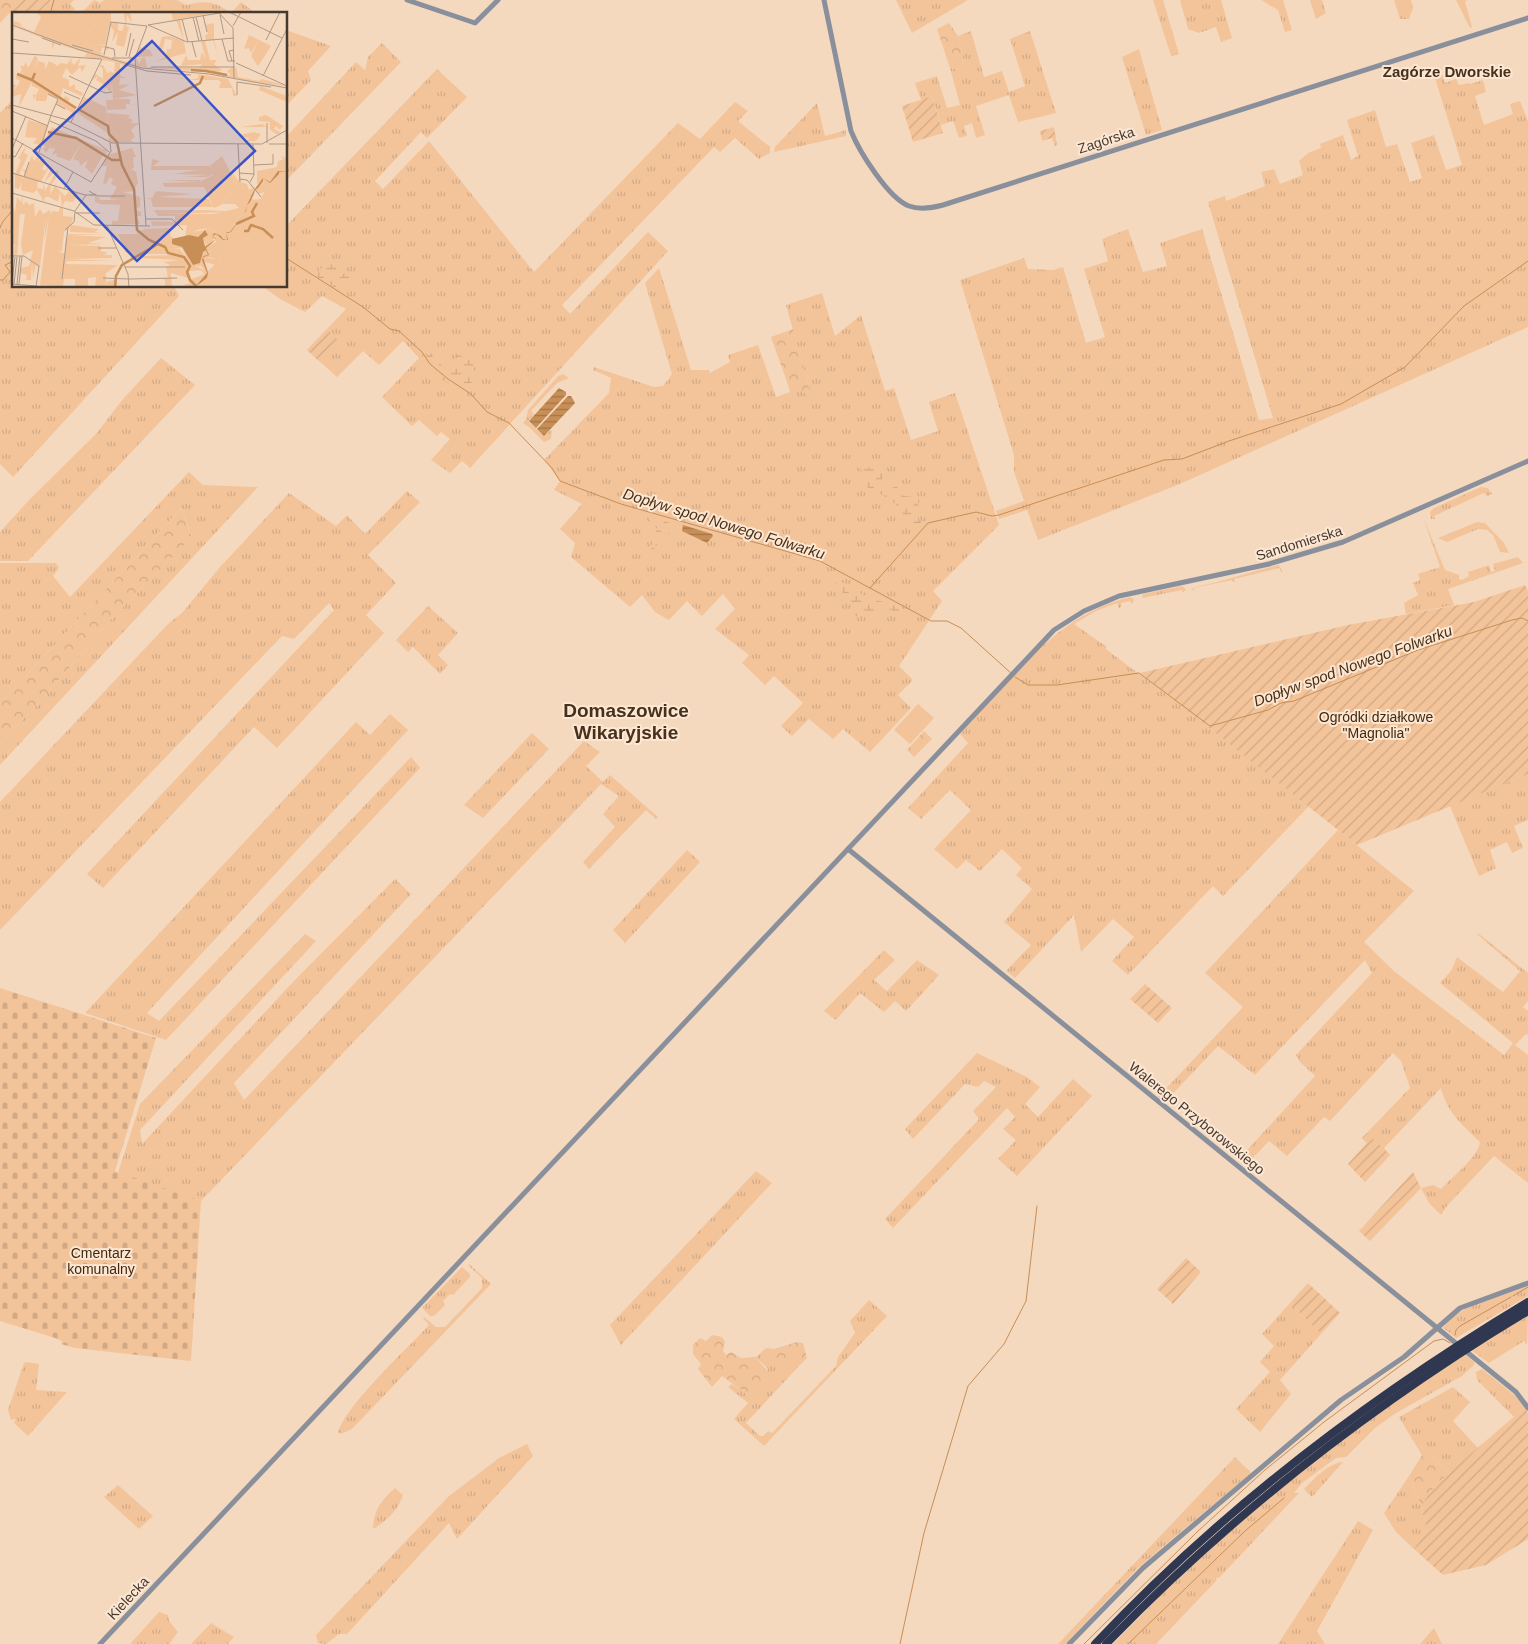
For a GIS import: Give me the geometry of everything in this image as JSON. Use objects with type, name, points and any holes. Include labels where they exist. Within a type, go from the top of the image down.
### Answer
[{"type":"highway","points":[[1095,1644],[1180,1560],[1265,1485],[1341,1426],[1528,1302]]},
{"type":"highway","points":[[1473,1340],[1528,1311]]},
{"type":"highway","points":[[1106,1644],[1185,1566],[1265,1496],[1445,1358]]},
{"type":"street","points":[[407,0],[475,23],[498,0]]},
{"type":"street","name":"Zagórska","points":[[824,0],[850,122],[857,144],[896,198],[910,206],[922,209],[943,205],[1528,18]]},
{"type":"street","name":"Sandomierska","points":[[848,849],[1011,673],[1048,635],[1068,620],[1119,596],[1268,564],[1343,542],[1391,523],[1528,461]]},
{"type":"street","name":"Walerego Przyborowskiego","points":[[848,849],[1526,1399],[1528,1408]]},
{"type":"street","name":"Kielecka","points":[[100,1644],[848,849]]},
{"type":"street","points":[[1069,1644],[1143,1568],[1333,1406],[1400,1360],[1460,1308],[1528,1283]]},
{"type":"green space","points":[[0,0],[22,0],[0,23]]},
{"type":"green space","points":[[22,0],[51,0],[40,12],[10,12]]},
{"type":"green space","points":[[51,0],[74,0],[70,4],[75,9],[72,12],[40,12]]},
{"type":"green space","points":[[94,0],[100,3],[104,0],[177,0],[186,5],[199,2],[215,4],[229,12],[82,12]]},
{"type":"green space","points":[[896,0],[968,0],[912,33]]},
{"type":"green space","points":[[1153,0],[1163,0],[1179,54],[1171,56]]},
{"type":"green space","points":[[1180,0],[1221,0],[1232,38],[1221,42],[1216,27],[1199,33],[1188,29]]},
{"type":"green space","points":[[1261,0],[1283,0],[1292,30],[1285,32],[1278,10]]},
{"type":"green space","points":[[1310,0],[1322,0],[1326,13],[1316,19]]},
{"type":"green space","points":[[1394,0],[1411,0],[1413,8],[1409,19],[1400,19]]},
{"type":"green space","points":[[1456,0],[1468,0],[1465,1],[1472,27],[1470,28]]},
{"type":"green space","points":[[241,2],[254,12],[232,12]]},
{"type":"green space","points":[[949,23],[958,36],[964,62],[957,69],[950,68],[937,29]]},
{"type":"green space","points":[[288,31],[331,46],[308,71],[311,80],[288,104]]},
{"type":"green space","points":[[971,31],[984,77],[1002,71],[1009,92],[1025,86],[1010,39],[1030,31],[1056,113],[1018,122],[1009,95],[976,106],[985,135],[976,138],[972,123],[964,126],[967,136],[959,138],[953,121],[941,125],[932,96],[921,100],[915,83],[937,76],[947,108],[960,105],[950,68],[957,69],[964,62],[958,36]]},
{"type":"green space","points":[[382,43],[401,62],[288,179],[288,135],[356,62],[365,70],[368,57]]},
{"type":"green space","points":[[1139,49],[1162,130],[1146,135],[1122,57]]},
{"type":"green space","points":[[437,69],[467,97],[427,138],[421,132],[375,181],[383,189],[429,141],[534,272],[678,123],[700,139],[735,102],[748,111],[738,121],[770,147],[770,153],[759,159],[735,138],[720,152],[714,147],[562,305],[570,314],[648,232],[668,251],[470,468],[462,461],[450,473],[431,460],[450,439],[441,432],[437,436],[419,420],[412,426],[382,397],[419,358],[403,341],[379,365],[363,351],[337,377],[307,350],[346,309],[322,296],[305,312],[280,299],[265,288],[288,288],[288,224]]},
{"type":"green space","points":[[1434,75],[1443,75],[1445,83],[1456,79],[1459,85],[1483,80],[1486,92],[1475,96],[1484,125],[1513,114],[1510,104],[1520,101],[1528,121],[1528,327],[1180,484],[1038,540],[1027,510],[999,519],[996,511],[1024,501],[1014,472],[1014,455],[960,280],[1024,258],[1028,269],[1053,270],[1063,267],[1086,343],[1105,337],[1084,269],[1108,261],[1102,239],[1128,229],[1143,272],[1167,266],[1160,243],[1202,229],[1259,420],[1273,418],[1208,202],[1225,196],[1226,201],[1265,186],[1261,172],[1274,169],[1280,184],[1303,175],[1299,161],[1308,153],[1321,148],[1320,144],[1343,135],[1351,160],[1358,156],[1347,120],[1375,110],[1386,147],[1397,144],[1410,182],[1422,178],[1411,143],[1434,135],[1446,170],[1462,165]]},
{"type":"green space","points":[[932,96],[943,133],[913,142],[902,106]]},
{"type":"green space","points":[[12,100],[12,288],[175,288],[179,296],[13,477],[0,464],[0,113]]},
{"type":"green space","points":[[817,103],[825,136],[846,130],[846,136],[774,152],[775,147]]},
{"type":"green space","points":[[1054,127],[1057,145],[1055,146],[1052,138],[1042,141],[1040,131]]},
{"type":"green space","points":[[337,262],[341,263],[332,277],[339,278],[347,271],[350,280],[338,290],[316,276],[320,269]]},
{"type":"green space","points":[[659,268],[691,370],[708,370],[710,373],[730,362],[728,355],[758,345],[776,397],[790,392],[788,385],[794,383],[805,393],[810,390],[786,305],[822,293],[835,336],[861,315],[885,391],[894,388],[911,440],[938,431],[929,402],[955,393],[999,525],[933,591],[942,601],[899,666],[913,680],[898,695],[911,708],[870,752],[843,729],[833,739],[809,719],[792,736],[781,726],[803,703],[774,676],[765,685],[742,663],[749,655],[715,629],[735,609],[723,594],[702,616],[687,601],[669,620],[655,612],[642,595],[630,607],[571,557],[575,543],[560,529],[582,504],[554,490],[560,481],[544,460],[609,393],[611,378],[593,370],[594,367],[654,387],[663,386],[672,374],[645,283]]},
{"type":"green space","points":[[327,329],[340,342],[320,362],[307,350]]},
{"type":"green space","points":[[793,329],[810,390],[805,393],[794,383],[788,385],[771,337]]},
{"type":"green space","points":[[463,352],[471,354],[475,374],[470,381],[477,388],[476,393],[442,380],[421,357],[431,353],[434,359],[448,370],[456,366],[457,354]]},
{"type":"green space","points":[[161,358],[195,385],[28,561],[0,561],[0,532],[29,500],[96,434],[123,399]]},
{"type":"green space","points":[[563,374],[569,378],[557,383],[531,411],[534,414],[528,421],[544,436],[552,431],[551,439],[544,442],[523,423],[528,410],[558,376]]},
{"type":"green space","points":[[862,465],[883,473],[881,485],[887,490],[897,486],[899,492],[905,496],[921,498],[918,504],[920,510],[918,516],[921,523],[916,528],[908,525],[896,505],[886,497],[865,486],[868,483],[860,467]]},
{"type":"green space","points":[[189,472],[203,485],[258,487],[0,765],[0,743],[38,704],[115,615],[192,536],[181,508],[0,704],[0,563],[56,563],[59,568],[53,576],[70,597]]},
{"type":"green space","points":[[1481,487],[1488,488],[1492,494],[1487,496],[1484,493],[1434,516],[1435,519],[1431,519],[1430,512],[1434,508]]},
{"type":"green space","points":[[407,491],[420,502],[368,555],[396,583],[366,615],[384,633],[277,748],[254,727],[103,888],[87,874],[334,610],[329,603],[294,639],[282,636],[0,930],[0,802],[169,623],[182,613],[220,567],[289,493],[336,526],[347,515],[365,534]]},
{"type":"green space","points":[[181,508],[192,537],[115,615],[38,704],[0,743],[0,704]]},
{"type":"green space","points":[[651,516],[675,525],[675,529],[663,537],[652,551],[650,549],[657,529],[649,518]]},
{"type":"green space","points":[[1423,517],[1445,570],[1459,575],[1459,579],[1462,580],[1469,576],[1468,572],[1489,565],[1491,572],[1495,571],[1493,564],[1518,557],[1523,563],[1448,589],[1454,605],[1406,614],[1404,603],[1418,595],[1413,583],[1420,580],[1418,574],[1440,567]]},
{"type":"green space","points":[[1477,522],[1485,523],[1504,543],[1509,553],[1500,552],[1493,535],[1487,530],[1478,529],[1447,542],[1438,538]]},
{"type":"green space","points":[[1279,565],[1284,576],[1279,568],[1234,579],[1235,583],[1232,580],[1194,588],[1195,591],[1191,589],[1196,587]]},
{"type":"green space","points":[[834,577],[863,595],[892,604],[902,611],[900,613],[891,610],[853,617],[850,614],[853,605],[831,578]]},
{"type":"green space","name":"Ogródki działkowe \"Magnolia\"","points":[[1525,585],[1528,591],[1528,774],[1357,845],[1140,673],[1348,625],[1474,602]]},
{"type":"green space","points":[[1182,586],[1186,589],[1183,593],[1182,590],[1142,598],[1143,594]]},
{"type":"green space","points":[[1131,597],[1134,600],[1132,604],[1130,601],[1121,603],[1119,608],[1117,603],[1096,611],[1074,624],[1107,647],[1106,649],[1118,659],[1207,724],[1309,806],[1223,896],[1213,886],[1128,975],[1112,961],[1134,937],[1113,919],[1081,952],[1074,915],[1015,978],[1006,971],[1031,945],[1004,922],[1032,889],[1016,875],[1022,868],[1002,849],[980,871],[966,860],[957,869],[934,849],[971,810],[950,790],[921,819],[908,808],[968,743],[960,734],[1036,652],[1080,618],[1104,605]]},
{"type":"green space","points":[[428,606],[458,633],[438,655],[448,665],[440,674],[413,647],[408,652],[396,640]]},
{"type":"green space","points":[[918,704],[934,718],[910,744],[894,730]]},
{"type":"green space","points":[[390,714],[408,730],[147,1013],[159,1021],[411,757],[420,768],[166,1040],[85,1013],[356,722],[370,735]]},
{"type":"green space","points":[[924,731],[932,739],[914,757],[907,750]]},
{"type":"green space","points":[[532,733],[549,749],[483,818],[464,805]]},
{"type":"green space","points":[[584,741],[600,752],[586,766],[603,782],[610,775],[658,817],[656,819],[646,810],[589,869],[583,862],[615,827],[603,814],[619,796],[601,784],[201,1201],[118,1173],[140,1104],[305,934],[316,941],[140,1130],[142,1144],[293,982],[395,879],[411,894],[234,1083],[244,1100]]},
{"type":"green space","points":[[1528,774],[1528,820],[1514,826],[1523,848],[1512,853],[1507,842],[1490,850],[1496,868],[1479,876],[1450,806]]},
{"type":"green space","points":[[1338,830],[1414,891],[1364,942],[1395,972],[1504,1055],[1513,1043],[1440,983],[1451,971],[1457,957],[1503,992],[1520,971],[1477,934],[1528,973],[1528,1001],[1523,1007],[1528,1011],[1528,1035],[1526,1034],[1515,1045],[1528,1055],[1528,1183],[1494,1156],[1446,1207],[1441,1215],[1429,1203],[1421,1188],[1433,1185],[1441,1189],[1475,1154],[1480,1142],[1451,1111],[1441,1088],[1384,1148],[1390,1155],[1365,1182],[1348,1164],[1367,1143],[1362,1138],[1410,1088],[1401,1061],[1393,1053],[1330,1121],[1324,1117],[1287,1156],[1269,1141],[1246,1165],[1239,1159],[1315,1076],[1299,1061],[1296,1055],[1372,973],[1365,960],[1255,1075],[1218,1046],[1165,1102],[1158,1097],[1243,1007],[1205,973]]},
{"type":"green space","points":[[687,850],[700,862],[625,943],[613,930]]},
{"type":"green space","points":[[884,950],[895,960],[874,980],[887,991],[917,960],[939,975],[906,1011],[895,1001],[884,1012],[860,993],[836,1020],[824,1011]]},
{"type":"green space","points":[[1145,984],[1172,1008],[1158,1023],[1130,999]]},
{"type":"green space","name":"Cmentarz komunalny","points":[[0,988],[156,1038],[115,1171],[201,1201],[191,1361],[75,1348],[61,1344],[62,1341],[55,1338],[0,1321]]},
{"type":"green space","points":[[977,1053],[1027,1077],[1040,1087],[1025,1104],[1038,1117],[1073,1079],[1092,1096],[1017,1176],[998,1159],[1016,1140],[1003,1129],[1015,1117],[1007,1108],[893,1228],[885,1219],[979,1119],[973,1111],[996,1087],[984,1081],[978,1087],[965,1084],[913,1139],[905,1129]]},
{"type":"green space","points":[[1367,1133],[1390,1155],[1365,1182],[1348,1164],[1367,1143],[1362,1138]]},
{"type":"green space","points":[[756,1171],[772,1183],[621,1345],[610,1325]]},
{"type":"green space","points":[[1413,1172],[1421,1188],[1370,1241],[1359,1231]]},
{"type":"green space","points":[[1186,1258],[1201,1272],[1173,1304],[1157,1289]]},
{"type":"green space","points":[[469,1264],[491,1284],[352,1429],[341,1434],[338,1432],[344,1420],[365,1392],[429,1325],[424,1317],[436,1327],[445,1327],[482,1288],[482,1278]]},
{"type":"green space","points":[[462,1267],[470,1274],[470,1277],[453,1295],[450,1294],[443,1301],[445,1305],[434,1316],[430,1316],[423,1307]]},
{"type":"green space","points":[[1308,1283],[1340,1313],[1321,1334],[1290,1303]]},
{"type":"green space","points":[[1528,1285],[1528,1296],[1456,1338],[1443,1328],[1451,1319],[1471,1306]]},
{"type":"green space","points":[[869,1300],[887,1316],[764,1446],[734,1419],[748,1403],[728,1387],[732,1384],[748,1395],[768,1369],[756,1357],[766,1348],[774,1349],[772,1353],[799,1366],[746,1423],[760,1436],[763,1436],[768,1431],[772,1433],[836,1366],[838,1357],[855,1333],[850,1321]]},
{"type":"green space","points":[[1290,1303],[1321,1334],[1280,1380],[1291,1394],[1260,1432],[1236,1409],[1270,1372],[1260,1362],[1274,1346],[1262,1334]]},
{"type":"green space","points":[[1528,1315],[1527,1345],[1524,1341],[1489,1363],[1471,1350]]},
{"type":"green space","points":[[712,1335],[722,1337],[725,1341],[723,1351],[726,1355],[731,1352],[741,1358],[756,1357],[771,1376],[755,1398],[722,1376],[712,1387],[698,1369],[701,1364],[693,1354],[693,1345],[700,1338],[706,1341]]},
{"type":"green space","points":[[797,1342],[803,1343],[807,1358],[799,1366],[776,1358],[772,1353],[774,1349]]},
{"type":"green space","points":[[1465,1354],[1474,1362],[1474,1365],[1462,1376],[1396,1413],[1375,1428],[1346,1457],[1336,1458],[1302,1483],[1294,1493],[1299,1493],[1219,1578],[1217,1577],[1216,1581],[1156,1644],[1113,1644],[1173,1584],[1267,1499],[1367,1421]]},
{"type":"green space","points":[[24,1363],[39,1364],[36,1390],[67,1392],[28,1436],[14,1423],[16,1419],[11,1420],[8,1410]]},
{"type":"green space","points":[[1482,1369],[1518,1398],[1525,1407],[1514,1417],[1477,1380],[1476,1372]]},
{"type":"green space","points":[[1453,1387],[1470,1402],[1453,1421],[1478,1448],[1450,1473],[1412,1439],[1399,1417]]},
{"type":"green space","points":[[1525,1407],[1528,1413],[1528,1539],[1486,1565],[1443,1575],[1414,1549],[1427,1530],[1421,1506],[1436,1484]]},
{"type":"green space","points":[[1412,1439],[1450,1473],[1436,1484],[1421,1506],[1409,1476],[1422,1455]]},
{"type":"green space","points":[[527,1444],[533,1456],[457,1539],[449,1523],[347,1634],[339,1634],[326,1644],[318,1643],[316,1635],[449,1496],[499,1458]]},
{"type":"green space","points":[[1235,1457],[1251,1473],[1139,1567],[1065,1644],[1058,1644]]},
{"type":"green space","points":[[1343,1462],[1312,1497],[1304,1489],[1327,1468]]},
{"type":"green space","points":[[1409,1476],[1421,1506],[1427,1530],[1414,1549],[1396,1532],[1384,1513]]},
{"type":"green space","points":[[118,1485],[153,1516],[139,1529],[104,1497]]},
{"type":"green space","points":[[395,1488],[403,1495],[398,1505],[383,1523],[373,1529],[373,1522],[379,1506]]},
{"type":"green space","points":[[1358,1521],[1373,1530],[1317,1631],[1325,1644],[1278,1644]]},
{"type":"green space","points":[[159,1612],[168,1615],[169,1621],[178,1632],[169,1644],[130,1644]]},
{"type":"green space","points":[[211,1623],[234,1637],[228,1644],[191,1644]]},
{"type":"green space","points":[[1434,1628],[1442,1644],[1420,1644]]},
{"type":"shaded area","points":[[559,388],[566,392],[566,395],[536,428],[529,421]]},
{"type":"shaded area","points":[[568,396],[571,396],[575,403],[544,436],[537,429]]},
{"type":"shaded area","points":[[683,525],[712,534],[713,536],[707,543],[682,531]]},
{"type":"waterway","points":[[51,12],[54,0]]},
{"type":"waterway","points":[[0,228],[12,211]]},
{"type":"waterway","name":"Dopływ spod Nowego Folwarku","points":[[288,259],[363,307],[390,329],[399,331],[422,352],[430,364],[471,394],[487,412],[509,423],[552,468],[560,481],[621,504],[820,561],[931,621],[947,621],[961,628],[1012,674]]},
{"type":"waterway","points":[[870,588],[928,523],[976,512],[992,516],[999,515],[1164,460],[1182,459],[1229,441],[1341,404],[1405,367],[1464,306],[1528,261]]},
{"type":"waterway","name":"Dopływ spod Nowego Folwarku","points":[[0,280],[3,280],[10,272],[5,265],[12,262]]},
{"type":"waterway","name":"Dopływ spod Nowego Folwarku","points":[[1015,677],[1028,685],[1057,685],[1139,673],[1210,726],[1268,710],[1281,703],[1294,701],[1418,650],[1512,620],[1522,618],[1528,621]]},
{"type":"waterway","points":[[900,1644],[924,1533],[968,1386],[1004,1344],[1026,1301],[1037,1206]]},
{"type":"waterway","points":[[1513,1296],[1528,1287]]},
{"type":"waterway","points":[[1455,1335],[1456,1330],[1460,1326],[1511,1297]]},
{"type":"waterway","points":[[1084,1644],[1197,1532],[1265,1470],[1324,1422],[1434,1341],[1443,1339],[1450,1343]]},
{"type":"waterway","points":[[1128,1644],[1245,1531],[1284,1498]]},
{"type":"district","name":"Zagórze Dworskie","points":[[1447,72]]},
{"type":"district","name":"Domaszowice Wikaryjskie","points":[[626,721]]}]
